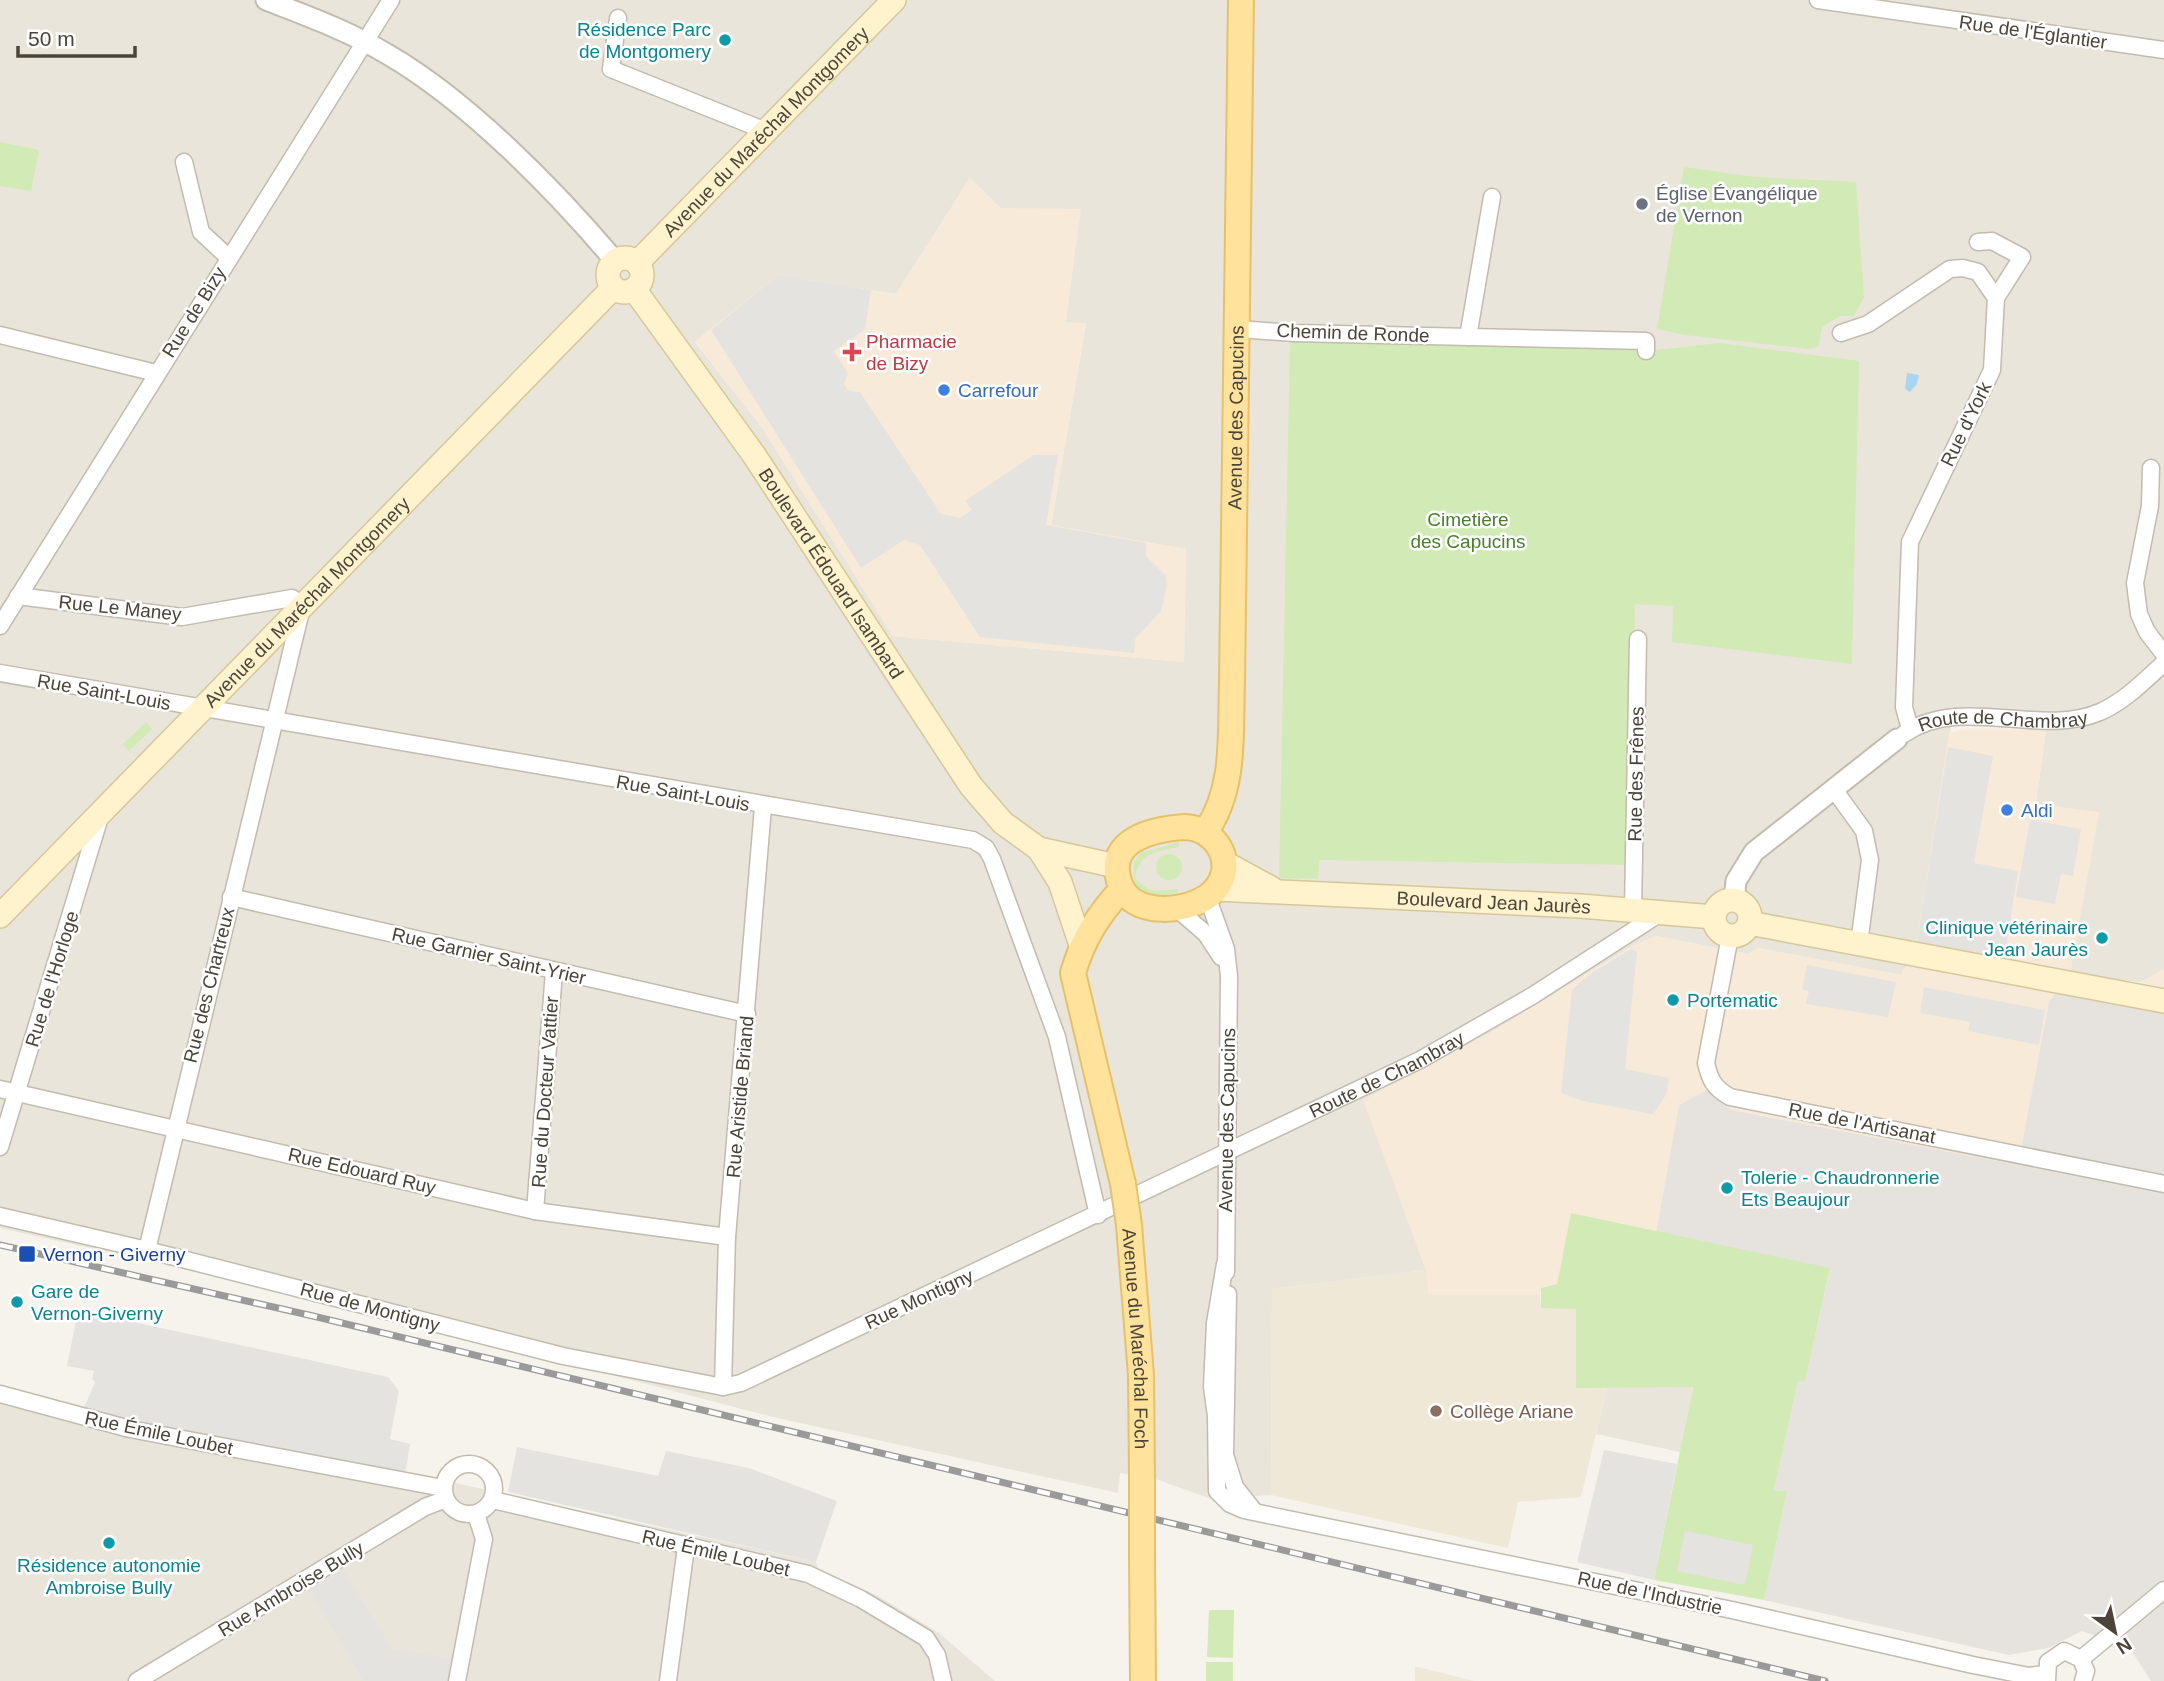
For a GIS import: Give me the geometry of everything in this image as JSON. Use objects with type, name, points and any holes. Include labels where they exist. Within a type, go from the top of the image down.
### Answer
[{"type":"main road","name":"Avenue du Maréchal Montgomery","points":[[626,262],[766,131],[894,0]]},
{"type":"main road","name":"Avenue des Capucins","points":[[1206,831],[1219,811],[1228,778],[1238,329],[1241,0]]},
{"type":"main road","points":[[626,262],[642,278],[624,289],[607,275],[626,262]]},
{"type":"main road","name":"Avenue du Maréchal Montgomery","points":[[0,916],[302,607],[624,289]]},
{"type":"main road","name":"Boulevard Édouard Isambard","points":[[624,289],[754,454],[971,786],[1003,823],[1039,849],[1119,877]]},
{"type":"main road","points":[[1078,1002],[1100,938],[1116,920],[1148,908],[1175,907],[1211,893],[1226,863],[1221,849],[1206,831],[1185,827],[1138,836],[1128,843],[1119,855],[1119,877],[1135,904],[1148,908]]},
{"type":"main road","name":"Boulevard Édouard Isambard","points":[[1039,849],[1060,882],[1081,944]]},
{"type":"main road","name":"Boulevard Jean Jaurès","points":[[1226,863],[1274,890],[1633,909],[1714,917]]},
{"type":"main road","name":"Avenue du Maréchal Foch","points":[[1119,877],[1081,944],[1073,973],[1129,1225],[1141,1375],[1143,1681]]},
{"type":"main road","name":"Boulevard Jean Jaurès","points":[[1211,893],[1266,894],[1274,890]]},
{"type":"main road","points":[[1739,929],[1747,909],[1734,901],[1721,904],[1714,917],[1721,932],[1739,929],[1859,944],[2164,1001]]},
{"type":"street","points":[[266,0],[364,41],[434,86],[488,130],[626,262]]},
{"type":"street","name":"Rue de Bizy","points":[[0,626],[391,0]]},
{"type":"street","name":"Rue de l'Églantier","points":[[1818,0],[2164,50]]},
{"type":"street","points":[[618,18],[611,69],[766,131]]},
{"type":"street","points":[[184,162],[201,232],[229,258]]},
{"type":"street","points":[[1468,337],[1492,197]]},
{"type":"street","points":[[1841,333],[1868,324],[1950,269],[1963,268],[1978,272],[1996,298],[2022,257],[1992,241],[1978,242]]},
{"type":"street","name":"Rue d'York","points":[[1904,734],[1910,542],[1992,370],[1996,298]]},
{"type":"street","name":"Chemin de Ronde","points":[[1238,329],[1646,341],[1646,351]]},
{"type":"street","points":[[0,335],[156,373]]},
{"type":"street","points":[[2151,468],[2150,506],[2135,583],[2139,614],[2147,632],[2164,654]]},
{"type":"street","name":"Rue Le Maney","points":[[18,596],[181,617],[292,598],[302,607]]},
{"type":"street","name":"Rue des Chartreux","points":[[147,1250],[174,1128],[302,607]]},
{"type":"street","name":"Rue des Frênes","points":[[1633,909],[1638,639]]},
{"type":"street","name":"Route de Chambray","points":[[1734,901],[1736,881],[1754,852],[1904,734],[1932,721],[1965,716],[2072,719],[2099,712],[2129,694],[2164,663]]},
{"type":"street","name":"Rue Saint-Louis","points":[[0,674],[763,807],[974,840],[986,848],[1057,1037],[1098,1215]]},
{"type":"street","points":[[1833,788],[1864,831],[1870,860],[1859,944]]},
{"type":"street","name":"Rue Aristide Briand","points":[[723,1387],[727,1237],[763,807]]},
{"type":"street","name":"Rue de l'Horloge","points":[[0,1147],[102,811]]},
{"type":"street","name":"Avenue des Capucins","points":[[1211,893],[1226,949],[1229,976],[1225,1264],[1229,1305],[1225,1455],[1230,1477],[1254,1511]]},
{"type":"street","name":"Rue Garnier Saint-Yrier","points":[[231,897],[747,1014]]},
{"type":"street","name":"Avenue des Capucins","points":[[1175,907],[1206,934],[1219,953],[1229,976]]},
{"type":"street","name":"Route de Chambray","points":[[1098,1215],[1420,1060],[1532,996],[1664,911]]},
{"type":"street","name":"Rue de l'Artisanat","points":[[1739,929],[1706,1063],[1710,1080],[1718,1090],[1730,1097],[2164,1184]]},
{"type":"street","name":"Rue du Docteur Vattier","points":[[535,1211],[554,972]]},
{"type":"street","name":"Rue Edouard Ruy","points":[[0,1089],[535,1211],[727,1237]]},
{"type":"street","name":"Rue Montigny","points":[[741,1382],[1098,1215]]},
{"type":"street","name":"Rue de Montigny","points":[[0,1216],[147,1250],[537,1350],[723,1387],[741,1382]]},
{"type":"street","name":"Avenue des Capucins","points":[[1219,1496],[1216,1476],[1216,1416],[1212,1387],[1215,1323],[1225,1264]]},
{"type":"street","name":"Rue Émile Loubet","points":[[0,1394],[130,1429],[444,1493]]},
{"type":"street","points":[[470,1463],[482,1466],[492,1476],[495,1486],[493,1500],[476,1514],[464,1514],[453,1509],[444,1493],[447,1475],[457,1466],[470,1463]]},
{"type":"street","name":"Rue Ambroise Bully","points":[[138,1681],[163,1674],[444,1493]]},
{"type":"street","name":"Rue de l'Industrie","points":[[1219,1496],[1244,1510],[1785,1622],[1973,1665],[2046,1678]]},
{"type":"street","name":"Rue Émile Loubet","points":[[493,1500],[808,1574],[861,1598],[926,1638],[937,1655],[943,1681]]},
{"type":"street","points":[[457,1681],[484,1539],[476,1514]]},
{"type":"street","points":[[668,1681],[686,1547]]},
{"type":"street","points":[[2081,1659],[2164,1590]]},
{"type":"street","points":[[2046,1678],[2048,1662],[2058,1653],[2071,1652],[2081,1659],[2085,1671],[2083,1681]]},
{"type":"shaded area","points":[[0,0],[2164,0],[2164,969],[2141,982],[2070,975],[2036,804],[2046,729],[2052,715],[1954,710],[1916,948],[1901,975],[1758,948],[1748,954],[1656,936],[1633,946],[1490,1033],[1364,1100],[1426,1270],[1272,1289],[1271,1495],[1211,1499],[1156,1479],[1120,1473],[1118,1493],[773,1417],[337,1303],[0,1228]],"holes":[[[970,178],[1000,208],[1066,323],[1086,324],[1051,526],[1186,549],[1184,662],[893,636],[763,429],[695,342],[778,275],[896,294]]]},
{"type":"shaded area","points":[[970,178],[1000,208],[1081,209],[1066,322],[1086,323],[1051,525],[1186,549],[1184,662],[893,636],[763,429],[695,341],[778,275],[896,294]]},
{"type":"shaded area","points":[[778,275],[871,290],[865,329],[834,351],[848,374],[844,384],[849,391],[860,392],[941,514],[960,518],[972,510],[965,501],[1034,455],[1058,455],[1046,525],[1146,543],[1146,556],[1166,576],[1167,585],[1161,611],[1135,639],[1134,653],[980,637],[920,545],[904,540],[861,568],[711,330]]},
{"type":"shaded area","points":[[869,649],[907,705],[903,708],[865,651]]},
{"type":"shaded area","points":[[2046,729],[2036,804],[2099,812],[2070,975],[2049,1002],[2018,1165],[1731,1110],[1707,1090],[1679,1105],[1656,1233],[1571,1213],[1557,1284],[1541,1288],[1540,1295],[1429,1295],[1426,1270],[1363,1100],[1490,1033],[1633,946],[1656,936],[1747,954],[1758,948],[1901,975],[1916,947],[1949,733],[1960,730]]},
{"type":"shaded area","points":[[1948,747],[1993,756],[1974,863],[2018,871],[2006,948],[1994,946],[1991,959],[1916,948]]},
{"type":"shaded area","points":[[2030,820],[2081,829],[2073,876],[2061,874],[2055,904],[2016,897]]},
{"type":"shaded area","points":[[1631,949],[1637,952],[1625,1069],[1669,1078],[1666,1095],[1653,1114],[1583,1101],[1561,1093],[1572,990],[1590,974]]},
{"type":"shaded area","points":[[1807,965],[1896,982],[1888,1017],[1806,1004],[1809,991],[1802,990]]},
{"type":"shaded area","points":[[2164,969],[2164,988],[2141,982]]},
{"type":"shaded area","points":[[2070,975],[2164,988],[2164,1681],[2151,1681],[2129,1647],[2082,1631],[2048,1648],[2009,1655],[1764,1600],[1787,1491],[1774,1490],[1798,1381],[1805,1382],[1830,1269],[1656,1233],[1679,1105],[1707,1090],[1731,1110],[2018,1165],[2049,1002]]},
{"type":"shaded area","points":[[1924,987],[2045,1010],[2039,1045],[1968,1031],[1970,1022],[1920,1013]]},
{"type":"shaded area","name":"Collège Ariane","points":[[1426,1270],[1429,1295],[1540,1295],[1541,1308],[1576,1308],[1576,1388],[1607,1387],[1581,1497],[1518,1502],[1508,1548],[1271,1495],[1272,1289]]},
{"type":"shaded area","points":[[78,1310],[388,1377],[399,1391],[390,1439],[410,1444],[405,1475],[83,1410],[95,1382],[92,1379],[94,1371],[67,1366]]},
{"type":"shaded area","points":[[1693,1386],[1680,1452],[1596,1434],[1607,1387]]},
{"type":"shaded area","points":[[0,1389],[77,1411],[350,1466],[437,1479],[816,1562],[818,1568],[878,1596],[939,1633],[995,1681],[0,1681]]},
{"type":"shaded area","points":[[517,1447],[658,1476],[666,1451],[749,1468],[837,1501],[816,1562],[508,1492]]},
{"type":"shaded area","points":[[1604,1450],[1677,1464],[1654,1580],[1577,1562]]},
{"type":"shaded area","points":[[1685,1531],[1753,1545],[1745,1585],[1677,1571]]},
{"type":"shaded area","points":[[343,1569],[392,1649],[452,1659],[449,1681],[364,1681],[309,1590]]},
{"type":"shaded area","points":[[1415,1667],[1418,1667],[1474,1681],[1415,1681]]},
{"type":"green space","points":[[0,142],[39,150],[31,191],[0,186]]},
{"type":"green space","points":[[1684,167],[1754,177],[1856,182],[1864,297],[1854,316],[1840,316],[1822,327],[1818,347],[1809,349],[1685,335],[1657,329]]},
{"type":"green space","name":"Cimetière des Capucins","points":[[1290,340],[1632,346],[1638,352],[1719,343],[1859,361],[1852,664],[1672,642],[1673,606],[1635,604],[1631,865],[1319,860],[1318,879],[1279,878]]},
{"type":"green space","points":[[146,722],[152,729],[129,751],[123,744]]},
{"type":"green space","points":[[1179,842],[1179,847],[1145,858],[1135,877],[1149,889],[1178,889],[1178,893],[1159,895],[1144,892],[1135,882],[1134,862],[1141,853]]},
{"type":"green space","points":[[1169,854],[1178,858],[1182,867],[1178,876],[1169,880],[1160,876],[1156,867],[1160,858]]},
{"type":"green space","points":[[1571,1213],[1830,1268],[1805,1382],[1798,1381],[1774,1490],[1787,1491],[1764,1600],[1654,1580],[1693,1387],[1576,1388],[1576,1309],[1541,1308],[1541,1288],[1557,1284]]},
{"type":"green space","points":[[1209,1610],[1234,1610],[1233,1658],[1207,1657]]},
{"type":"green space","points":[[1206,1662],[1233,1662],[1233,1681],[1206,1681]]},
{"type":"water","points":[[1907,373],[1919,375],[1917,384],[1910,392],[1905,389]]},
{"type":"railway","points":[[0,1245],[313,1316],[1825,1681]]},
{"type":"place","name":"Résidence Parc de Montgomery","points":[[725,40]]},
{"type":"place","name":"Église Évangélique de Vernon","points":[[1642,204]]},
{"type":"place","name":"Pharmacie de Bizy","points":[[852,352]]},
{"type":"place","name":"Carrefour","points":[[944,390]]},
{"type":"place","name":"Aldi","points":[[2007,810]]},
{"type":"place","name":"Clinique vétérinaire Jean Jaurès","points":[[2102,938]]},
{"type":"place","name":"Portematic","points":[[1673,1000]]},
{"type":"place","name":"Tolerie - Chaudronnerie Ets Beaujour","points":[[1727,1188]]},
{"type":"place","name":"Vernon - Giverny","points":[[27,1254]]},
{"type":"place","name":"Gare de Vernon-Giverny","points":[[17,1302]]},
{"type":"place","name":"Collège Ariane","points":[[1436,1411]]},
{"type":"place","name":"Résidence autonomie Ambroise Bully","points":[[109,1543]]}]
